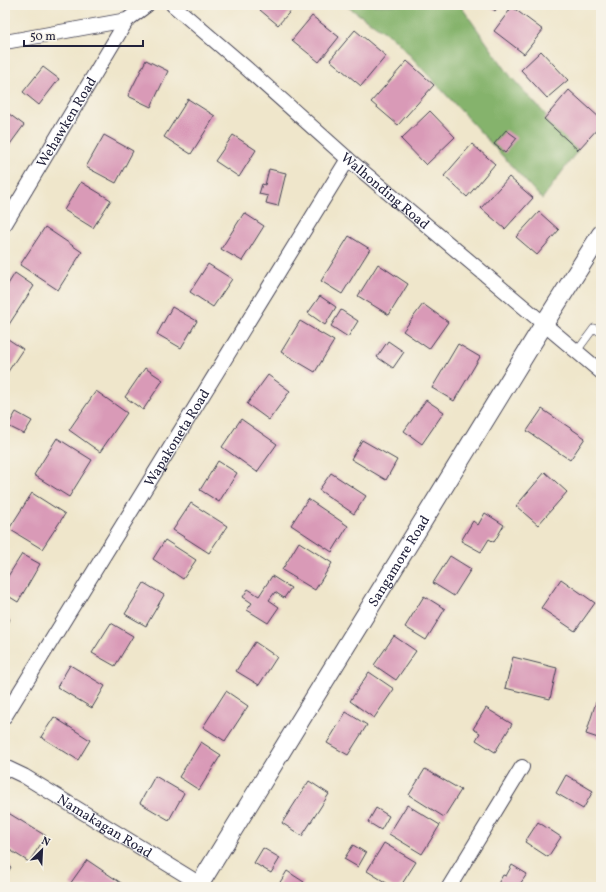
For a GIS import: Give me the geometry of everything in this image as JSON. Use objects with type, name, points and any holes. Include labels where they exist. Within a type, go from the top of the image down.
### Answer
[{"type":"street","points":[[5,42],[127,20],[148,5]]},
{"type":"street","name":"Walhonding Road","points":[[173,5],[348,159],[601,372]]},
{"type":"street","name":"Wehawken Road","points":[[5,224],[127,20]]},
{"type":"street","name":"Wapakoneta Road","points":[[5,716],[348,159]]},
{"type":"street","name":"Sangamore Road","points":[[201,886],[544,324],[601,234]]},
{"type":"street","name":"Namakagan Road","points":[[5,767],[24,776],[201,886]]},
{"type":"street","points":[[449,887],[522,767]]},
{"type":"lane","points":[[577,351],[594,328],[601,333]]},
{"type":"green space","points":[[345,5],[460,5],[511,77],[578,150],[542,199],[395,39]]},
{"type":"building","points":[[264,5],[296,5],[278,25],[260,10]]},
{"type":"building","points":[[488,5],[500,5],[495,11]]},
{"type":"building","points":[[512,7],[543,30],[524,54],[494,31]]},
{"type":"building","points":[[312,16],[339,37],[319,62],[292,40]]},
{"type":"building","points":[[355,30],[386,56],[361,86],[330,60]]},
{"type":"building","points":[[541,51],[568,80],[547,98],[521,70]]},
{"type":"building","points":[[146,60],[168,71],[151,107],[128,96]]},
{"type":"building","points":[[407,61],[434,85],[398,125],[371,102]]},
{"type":"building","points":[[43,67],[59,79],[39,105],[23,92]]},
{"type":"building","points":[[569,90],[601,119],[601,125],[578,150],[544,119]]},
{"type":"building","points":[[188,99],[215,116],[191,154],[164,137]]},
{"type":"building","points":[[5,111],[24,125],[5,151]]},
{"type":"building","points":[[430,111],[455,137],[426,165],[401,139]]},
{"type":"building","points":[[506,130],[517,138],[505,153],[494,144]]},
{"type":"building","points":[[104,135],[133,151],[116,183],[86,167]]},
{"type":"building","points":[[233,135],[256,150],[239,177],[215,161]]},
{"type":"building","points":[[472,144],[495,164],[467,197],[444,176]]},
{"type":"building","points":[[269,169],[286,173],[278,206],[266,203],[268,196],[259,194],[262,184],[265,185]]},
{"type":"building","points":[[509,177],[533,198],[505,229],[481,208]]},
{"type":"building","points":[[81,182],[111,200],[93,228],[64,210]]},
{"type":"building","points":[[539,212],[559,230],[537,255],[516,237]]},
{"type":"building","points":[[244,213],[264,226],[242,261],[221,249]]},
{"type":"building","points":[[45,227],[82,252],[58,290],[20,265]]},
{"type":"building","points":[[349,236],[370,249],[342,294],[321,281]]},
{"type":"building","points":[[208,264],[232,279],[213,307],[190,292]]},
{"type":"building","points":[[378,264],[408,284],[389,315],[358,296]]},
{"type":"building","points":[[15,273],[34,286],[8,326],[5,325],[5,289]]},
{"type":"building","points":[[320,296],[336,307],[325,325],[308,313]]},
{"type":"building","points":[[423,304],[448,322],[429,349],[403,331]]},
{"type":"building","points":[[172,307],[197,321],[181,348],[157,334]]},
{"type":"building","points":[[341,310],[358,321],[348,337],[331,326]]},
{"type":"building","points":[[300,321],[334,341],[315,372],[281,352]]},
{"type":"building","points":[[5,337],[23,349],[5,376]]},
{"type":"building","points":[[388,341],[404,352],[393,368],[377,357]]},
{"type":"building","points":[[458,344],[480,357],[454,401],[432,388]]},
{"type":"building","points":[[145,368],[163,380],[143,410],[125,397]]},
{"type":"building","points":[[268,375],[290,391],[269,420],[247,404]]},
{"type":"building","points":[[96,391],[127,413],[100,452],[69,430]]},
{"type":"building","points":[[426,400],[444,412],[422,444],[404,431]]},
{"type":"building","points":[[542,409],[585,438],[570,460],[527,431]]},
{"type":"building","points":[[16,412],[32,421],[24,434],[8,426]]},
{"type":"building","points":[[241,419],[277,444],[257,472],[222,447]]},
{"type":"building","points":[[57,438],[92,460],[69,497],[34,475]]},
{"type":"building","points":[[362,440],[397,460],[386,480],[351,459]]},
{"type":"building","points":[[218,461],[237,473],[219,502],[200,490]]},
{"type":"building","points":[[545,472],[567,492],[538,525],[516,506]]},
{"type":"building","points":[[331,473],[366,496],[354,514],[319,490]]},
{"type":"building","points":[[32,493],[65,514],[42,549],[9,529]]},
{"type":"building","points":[[308,499],[348,526],[332,552],[291,525]]},
{"type":"building","points":[[191,503],[227,526],[209,553],[173,530]]},
{"type":"building","points":[[485,513],[504,525],[494,542],[489,539],[481,552],[461,541],[473,521],[478,525]]},
{"type":"building","points":[[165,540],[196,560],[183,579],[153,559]]},
{"type":"building","points":[[299,542],[332,563],[315,590],[282,570]]},
{"type":"building","points":[[22,554],[40,564],[18,602],[5,594],[5,581]]},
{"type":"building","points":[[450,556],[471,569],[454,596],[433,583]]},
{"type":"building","points":[[272,576],[291,588],[284,598],[275,592],[269,600],[279,607],[268,623],[247,610],[252,603],[243,597],[248,589],[259,596]]},
{"type":"building","points":[[561,579],[595,603],[575,631],[541,608]]},
{"type":"building","points":[[144,583],[164,595],[146,626],[125,614]]},
{"type":"building","points":[[424,596],[445,609],[426,640],[405,627]]},
{"type":"building","points":[[5,616],[10,619],[5,625]]},
{"type":"building","points":[[111,623],[133,636],[115,666],[92,653]]},
{"type":"building","points":[[394,636],[416,651],[396,680],[374,665]]},
{"type":"building","points":[[255,642],[277,657],[259,685],[236,671]]},
{"type":"building","points":[[513,657],[557,668],[550,699],[505,688]]},
{"type":"building","points":[[70,665],[105,686],[92,708],[57,687]]},
{"type":"building","points":[[369,672],[394,689],[374,718],[350,701]]},
{"type":"building","points":[[226,691],[248,706],[225,741],[203,727]]},
{"type":"building","points":[[596,702],[601,704],[601,739],[586,734]]},
{"type":"building","points":[[486,708],[512,724],[495,752],[476,740],[480,733],[473,729]]},
{"type":"building","points":[[346,712],[367,725],[348,755],[327,743]]},
{"type":"building","points":[[54,717],[90,740],[78,760],[41,737]]},
{"type":"building","points":[[201,742],[221,755],[199,790],[179,777]]},
{"type":"building","points":[[425,769],[461,790],[444,817],[409,795]]},
{"type":"building","points":[[566,775],[593,791],[583,809],[556,793]]},
{"type":"building","points":[[155,776],[184,793],[169,820],[140,803]]},
{"type":"building","points":[[309,781],[329,794],[302,836],[282,823]]},
{"type":"building","points":[[407,805],[440,825],[422,854],[389,834]]},
{"type":"building","points":[[376,808],[389,816],[381,830],[368,822]]},
{"type":"building","points":[[5,811],[46,836],[29,862],[5,847]]},
{"type":"building","points":[[538,822],[561,837],[548,857],[525,842]]},
{"type":"building","points":[[384,843],[416,862],[400,887],[393,887],[367,871]]},
{"type":"building","points":[[353,845],[366,853],[358,867],[344,859]]},
{"type":"building","points":[[263,848],[280,858],[271,873],[254,863]]},
{"type":"building","points":[[87,860],[127,887],[74,887],[70,884]]},
{"type":"building","points":[[5,864],[11,867],[5,877]]},
{"type":"building","points":[[512,865],[527,874],[520,884],[525,887],[496,887],[503,875],[506,876]]},
{"type":"building","points":[[287,871],[304,882],[301,887],[284,887],[279,884]]}]
